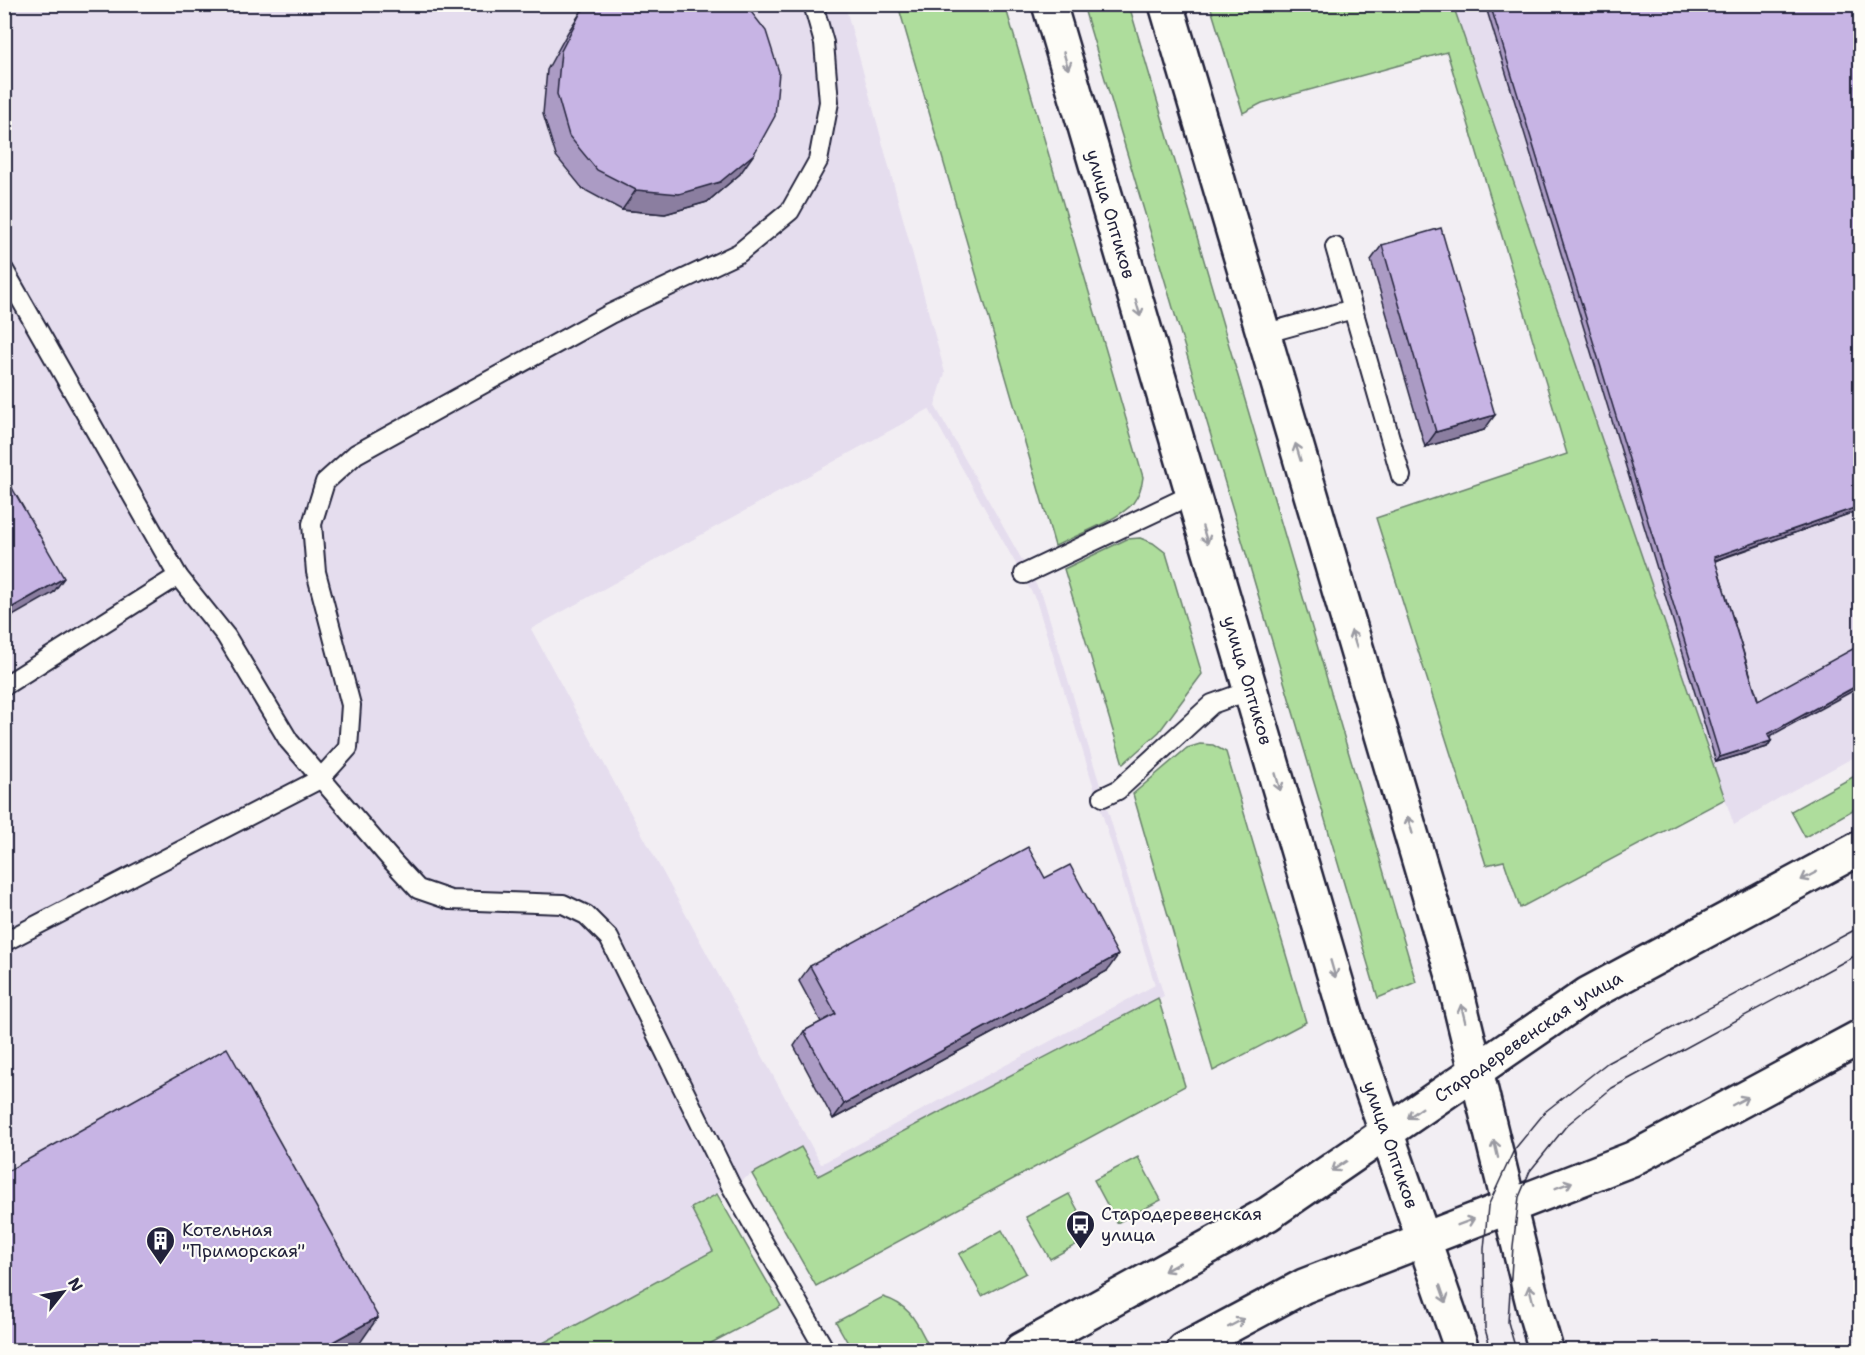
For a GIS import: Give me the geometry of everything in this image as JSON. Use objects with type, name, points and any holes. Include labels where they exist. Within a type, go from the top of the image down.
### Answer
[{"type":"main road","name":"улица Оптиков","points":[[1049,4],[1348,1022],[1462,1350]]},
{"type":"main road","points":[[1166,4],[1452,972],[1546,1350]]},
{"type":"main road","name":"Стародеревенская улица","points":[[1021,1350],[1268,1214],[1588,994],[1860,848]]},
{"type":"main road","points":[[1184,1350],[1304,1286],[1632,1159],[1860,1037]]},
{"type":"lane","points":[[4,942],[320,779],[348,748],[351,705],[316,572],[312,524],[326,482],[356,454],[610,314],[739,253],[790,211],[818,161],[830,102],[824,43],[813,4]]},
{"type":"lane","points":[[1335,247],[1401,476]]},
{"type":"lane","points":[[4,270],[178,576],[226,636],[289,741],[418,889],[450,900],[563,904],[586,915],[609,938],[731,1186],[825,1350]]},
{"type":"lane","points":[[1263,334],[1353,309]]},
{"type":"lane","points":[[1024,574],[1193,494]]},
{"type":"lane","points":[[4,686],[178,576]]},
{"type":"lane","points":[[1103,798],[1118,790],[1212,704],[1251,690]]},
{"type":"shaded area","points":[[5,5],[845,5],[945,373],[935,406],[1043,597],[1164,996],[818,1176],[801,1147],[691,1208],[713,1250],[530,1350],[5,1350]],"holes":[[[929,409],[1036,600],[1155,985],[821,1164],[531,629]]]},
{"type":"shaded area","points":[[1453,5],[1860,5],[1860,754],[1734,825]]},
{"type":"green space","points":[[898,5],[1005,5],[1143,477],[1139,494],[1127,509],[1108,521],[1055,546]]},
{"type":"green space","points":[[1083,5],[1129,5],[1416,982],[1378,998]]},
{"type":"green space","points":[[1210,5],[1453,5],[1725,799],[1520,908],[1504,861],[1486,865],[1376,518],[1567,454],[1447,52],[1262,103],[1243,113]]},
{"type":"green space","points":[[1140,538],[1153,543],[1166,553],[1202,674],[1159,732],[1123,764],[1064,569],[1127,539]]},
{"type":"green space","points":[[1200,744],[1213,745],[1226,752],[1306,1022],[1213,1071],[1133,794],[1187,748]]},
{"type":"green space","points":[[1860,773],[1860,806],[1805,837],[1791,811]]},
{"type":"green space","points":[[1158,998],[1185,1086],[816,1286],[752,1174],[801,1147],[818,1176]]},
{"type":"green space","points":[[1138,1157],[1161,1200],[1117,1223],[1094,1180]]},
{"type":"green space","points":[[717,1194],[781,1306],[698,1350],[530,1350],[713,1251],[691,1208]]},
{"type":"green space","points":[[1069,1194],[1092,1236],[1050,1259],[1026,1217]]},
{"type":"green space","points":[[1002,1230],[1026,1273],[982,1296],[959,1254]]},
{"type":"green space","points":[[883,1297],[908,1311],[931,1350],[852,1350],[836,1322]]},
{"type":"building","points":[[591,4],[745,4],[766,31],[779,72],[775,116],[754,154],[720,182],[679,194],[636,190],[597,170],[569,136],[557,94],[561,51],[581,12]]},
{"type":"building","points":[[1490,4],[1860,4],[1860,506],[1714,557],[1758,701],[1860,645],[1860,684],[1768,734],[1771,741],[1720,757]]},
{"type":"building","points":[[1441,228],[1495,415],[1436,432],[1382,245]]},
{"type":"building","points":[[4,474],[64,578],[4,612]]},
{"type":"building","points":[[1028,847],[1045,878],[1070,865],[1118,955],[844,1104],[804,1031],[836,1014],[810,966]]},
{"type":"building","name":"Котельная \"Приморская\"","points":[[227,1048],[378,1317],[318,1350],[4,1350],[4,1173]]},
{"type":"tram line","points":[[1491,1350],[1485,1329],[1484,1249],[1488,1206],[1514,1150],[1546,1111],[1607,1063],[1860,927]]},
{"type":"tram line","points":[[1516,1350],[1508,1322],[1519,1197],[1530,1171],[1567,1125],[1612,1088],[1860,953]]},
{"type":"place","name":"Стародеревенская улица","points":[[1080,1250]]},
{"type":"place","name":"Котельная \"Приморская\"","points":[[161,1266]]}]
